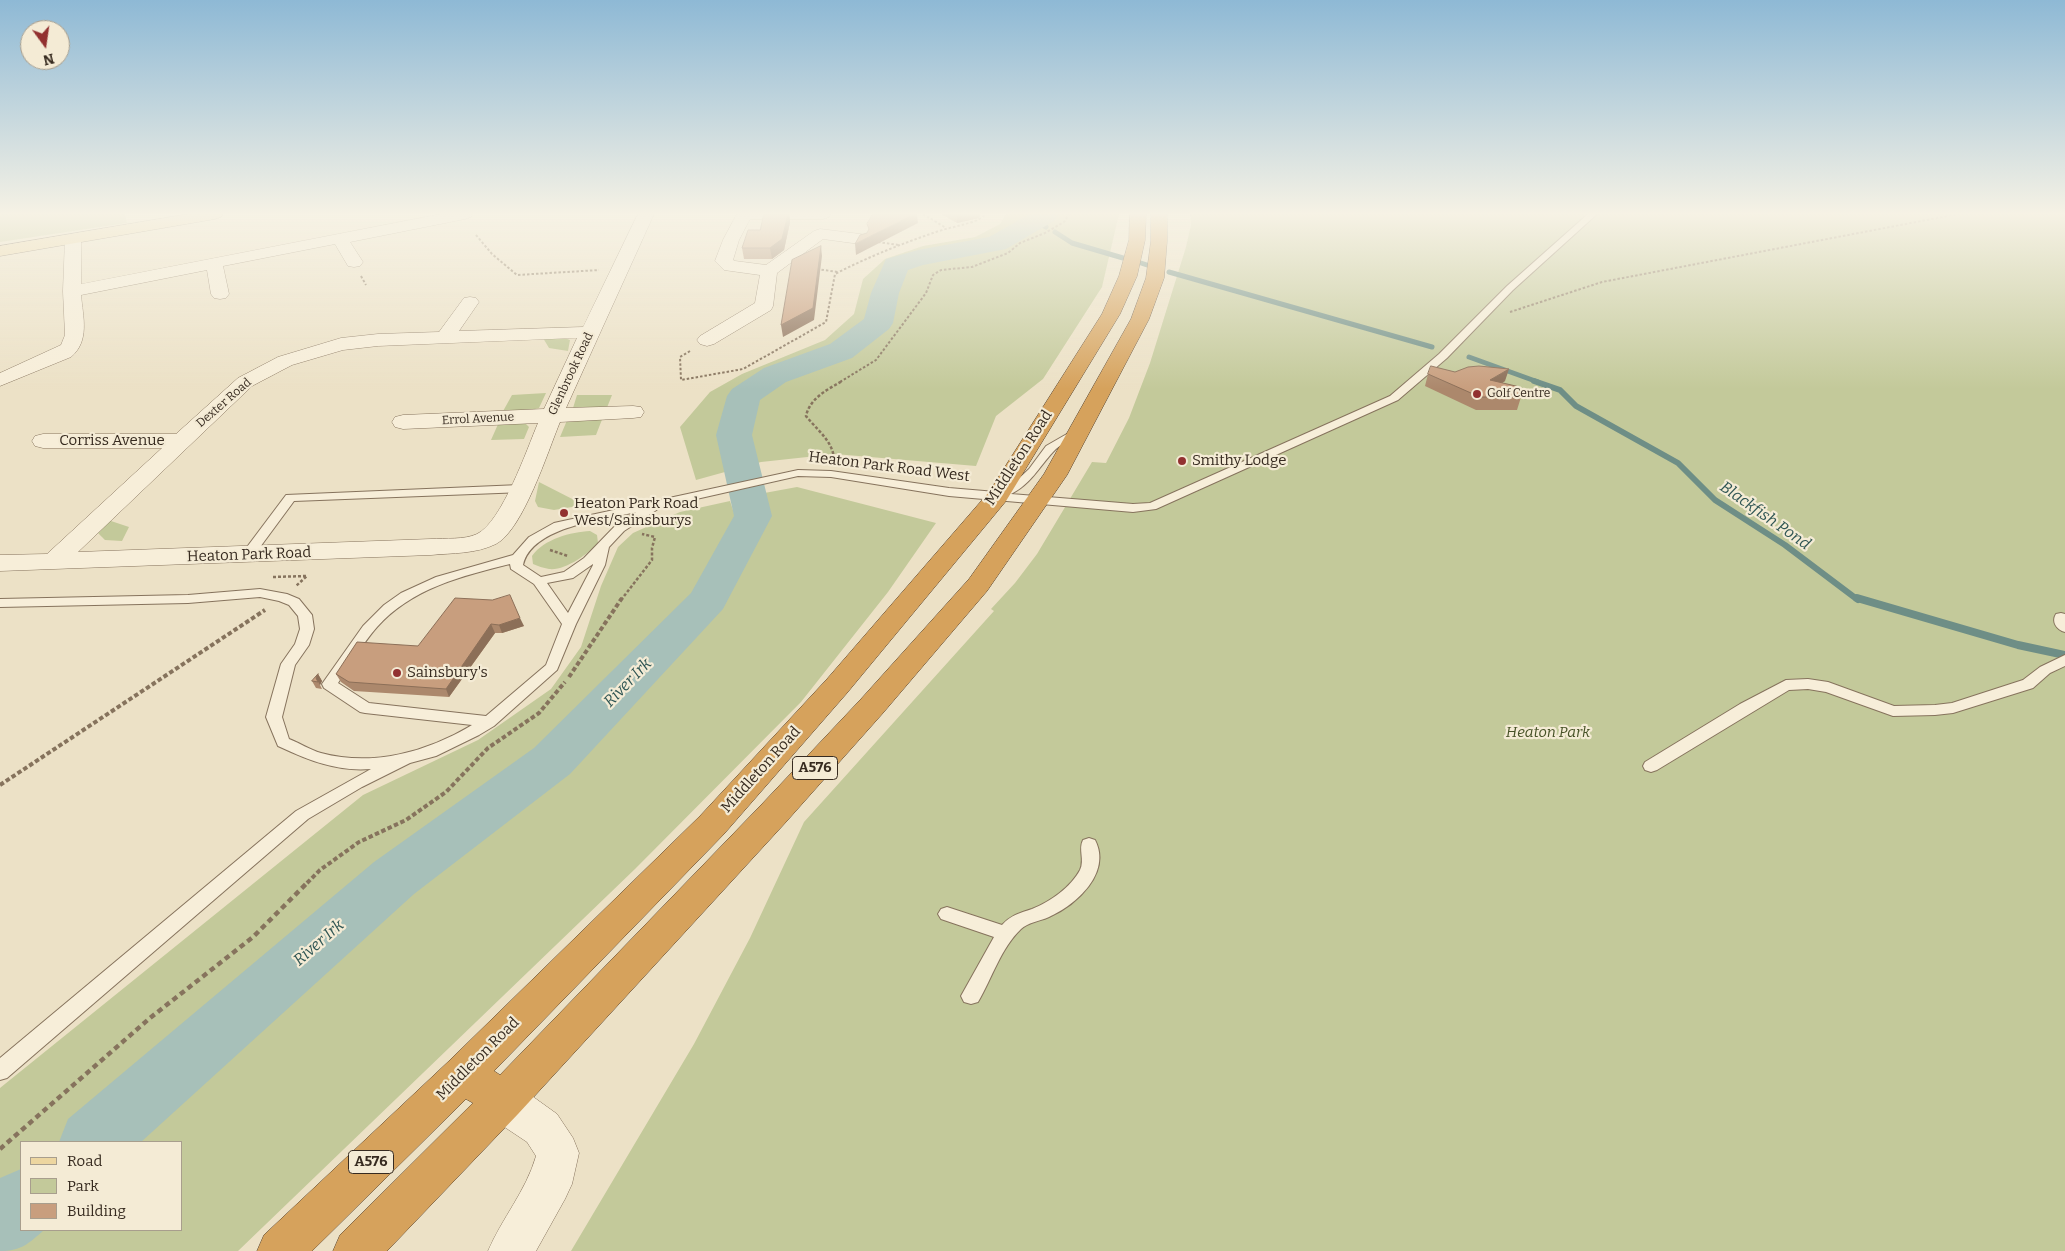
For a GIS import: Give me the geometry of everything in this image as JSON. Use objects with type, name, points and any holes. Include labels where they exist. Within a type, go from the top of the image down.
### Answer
[{"type":"highway","name":"Middleton Road","points":[[280,1251],[463,1074],[712,825],[837,686],[998,496],[1111,314],[1129,272]]},
{"type":"highway","name":"A576","points":[[356,1251],[504,1100],[872,706],[978,585],[1055,475],[1140,319],[1156,272]]},
{"type":"highway","points":[[463,1074],[504,1100]]},
{"type":"street","points":[[0,380],[53,358],[70,348],[74,335],[72,272]]},
{"type":"street","points":[[72,291],[163,272]]},
{"type":"street","points":[[216,272],[220,294]]},
{"type":"street","name":"Glenbrook Road","points":[[496,533],[502,526],[520,489],[617,272]]},
{"type":"street","points":[[708,340],[764,306],[773,272]]},
{"type":"street","points":[[445,337],[470,302]]},
{"type":"street","name":"Dexter Road","points":[[53,562],[245,382],[285,362],[340,344],[378,340],[591,332]]},
{"type":"street","name":"Errol Avenue","points":[[403,422],[633,412]]},
{"type":"street","name":"Corriss Avenue","points":[[43,441],[181,441]]},
{"type":"street","name":"Heaton Park Road","points":[[0,563],[431,547],[477,542],[496,533]]},
{"type":"street","points":[[504,1100],[515,1110],[542,1128],[558,1153],[550,1184],[511,1251]]},
{"type":"lane","name":"Heaton Park Road West","points":[[518,558],[533,540],[558,526],[790,474],[831,474],[948,492],[1037,500],[1133,508],[1152,506],[1394,398],[1444,356],[1528,272]]},
{"type":"lane","points":[[998,496],[1016,487],[1033,471],[1050,448],[1081,428]]},
{"type":"lane","points":[[247,555],[290,498],[520,489]]},
{"type":"lane","name":"Heaton Park Road West","points":[[539,581],[568,575],[589,561],[618,530],[659,503]]},
{"type":"lane","points":[[578,521],[604,522],[618,530]]},
{"type":"lane","points":[[0,603],[188,599],[246,593],[260,593],[282,597],[294,602],[305,616],[307,629],[302,645],[288,664],[274,717],[283,742],[318,758],[360,764],[405,759],[431,752],[489,722],[552,668],[569,624],[599,565],[604,545]]},
{"type":"lane","points":[[489,722],[365,708],[329,684],[373,622],[406,594],[438,579],[518,558],[516,566],[539,581],[569,624]]},
{"type":"lane","points":[[1651,766],[1786,685],[1808,684],[1828,687],[1893,711],[1935,710],[1953,708],[2028,684],[2045,670],[2065,660]]},
{"type":"lane","points":[[0,1071],[302,815],[356,783],[405,759]]},
{"type":"lane","points":[[971,996],[982,980],[990,960],[1016,922],[1062,902],[1080,884],[1092,862],[1089,845]]},
{"type":"lane","points":[[947,914],[1007,934]]},
{"type":"path","points":[[514,272],[517,275],[562,272]]},
{"type":"path","points":[[708,340],[680,357],[681,380],[743,369],[826,322],[835,276],[839,272]]},
{"type":"path","points":[[831,474],[835,454],[824,436],[813,427],[806,416],[808,407],[812,400],[876,360],[926,293],[933,275],[937,272]]},
{"type":"path","points":[[1485,314],[1518,310],[1602,282],[1652,272]]},
{"type":"path","points":[[0,1149],[150,1018],[254,937],[320,870],[360,842],[406,820],[446,792],[488,748],[539,713],[586,657],[635,577],[652,560],[652,548],[655,537],[618,530]]},
{"type":"path","points":[[0,785],[261,613],[307,576],[270,577]]},
{"type":"green space","points":[[870,272],[1105,272],[1102,287],[1043,379],[996,416],[976,466],[835,454],[761,462],[696,480],[680,427],[710,392],[742,374],[825,340],[854,314],[863,279]]},
{"type":"green space","name":"Heaton Park","points":[[1178,272],[2065,272],[2065,1251],[571,1251],[694,1044],[750,938],[804,822],[994,611],[991,609],[1015,583],[1037,554],[1092,462],[1106,463],[1129,418],[1150,363]]},
{"type":"green space","points":[[562,337],[570,340],[568,351],[549,348],[543,338]]},
{"type":"green space","points":[[546,393],[539,408],[523,412],[502,413],[512,395]]},
{"type":"green space","points":[[577,395],[612,395],[606,410],[575,411],[573,408]]},
{"type":"green space","points":[[603,417],[596,435],[560,437],[568,418]]},
{"type":"green space","points":[[499,422],[525,423],[529,427],[524,439],[491,440]]},
{"type":"green space","points":[[539,482],[584,505],[554,510],[538,507],[535,501]]},
{"type":"green space","points":[[797,487],[936,523],[888,592],[801,702],[635,869],[238,1251],[0,1251],[0,1242],[20,1229],[20,1231],[182,1231],[182,1141],[127,1141],[250,1015],[478,821],[570,757],[678,650],[720,596],[757,524],[759,494]]},
{"type":"green space","points":[[730,501],[736,519],[688,602],[534,760],[355,890],[62,1141],[20,1141],[20,1177],[0,1193],[0,1088],[363,795],[478,740],[551,689],[581,647],[601,586],[618,547],[633,533],[680,512]]},
{"type":"green space","points":[[108,520],[129,527],[122,541],[105,540],[98,533]]},
{"type":"green space","points":[[590,531],[597,535],[598,543],[576,561],[555,569],[547,569],[533,564],[532,556],[543,545],[566,535]]},
{"type":"building","points":[[790,272],[818,272],[813,308],[781,325]]},
{"type":"building","points":[[1431,366],[1455,372],[1468,367],[1479,366],[1509,369],[1490,380],[1520,387],[1521,397],[1480,397],[1428,374]]},
{"type":"building","points":[[510,595],[520,618],[499,625],[491,624],[446,689],[349,682],[336,674],[357,642],[418,646],[455,598],[492,600]]},
{"type":"building","points":[[318,674],[316,678],[318,682],[312,681]]},
{"type":"waterway","name":"River Irk","points":[[93,1141],[394,878],[552,761],[708,600],[753,516],[734,435],[744,396],[775,375],[841,351],[878,323],[885,293],[893,272]]},
{"type":"waterway","name":"Blackfish Pond","points":[[1170,272],[1432,347]]},
{"type":"waterway","name":"Blackfish Pond","points":[[1469,357],[1538,382]]},
{"type":"waterway","name":"Blackfish Pond","points":[[1534,381],[1560,390],[1576,406],[1678,463],[1715,500],[1785,545],[1858,600]]},
{"type":"waterway","name":"Blackfish Pond","points":[[1857,598],[2018,645],[2065,655]]},
{"type":"waterway","name":"River Irk","points":[[0,1221],[20,1205]]},
{"type":"place","name":"Golf Centre","points":[[1477,394]]},
{"type":"place","name":"Smithy Lodge","points":[[1182,461]]},
{"type":"place","name":"Heaton Park Road West/Sainsburys","points":[[564,513]]},
{"type":"place","name":"Sainsbury's","points":[[397,673]]}]
